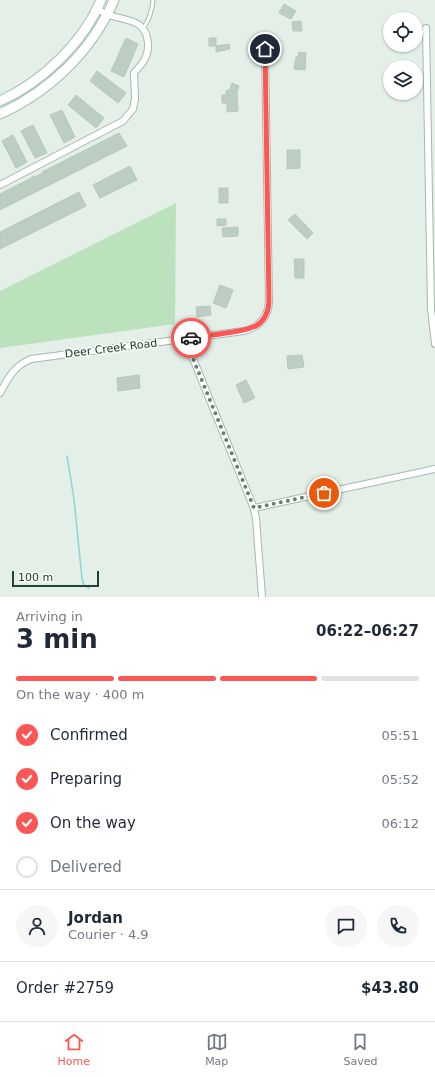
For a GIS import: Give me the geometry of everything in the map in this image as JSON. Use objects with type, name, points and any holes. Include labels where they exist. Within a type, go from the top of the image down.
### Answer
[{"type":"street","points":[[0,114],[34,96],[64,72],[89,43],[107,15],[114,0]]},
{"type":"street","points":[[0,101],[31,84],[55,64],[80,36],[99,4],[107,15],[124,18],[140,25],[148,36],[149,48],[146,60],[134,73],[135,99],[133,109],[123,121],[0,185]]},
{"type":"street","points":[[426,28],[431,309],[435,344]]},
{"type":"street","name":"Deer Creek Road","points":[[0,393],[12,372],[23,362],[38,358],[251,329],[257,326],[265,317],[268,311],[269,302],[265,49]]},
{"type":"street","points":[[185,339],[254,508],[262,597]]},
{"type":"street","points":[[254,508],[435,469]]},
{"type":"lane","points":[[143,29],[149,21],[152,12],[153,0]]},
{"type":"green space","points":[[176,203],[175,324],[0,348],[0,291]]},
{"type":"building","points":[[284,4],[296,11],[291,19],[279,13]]},
{"type":"building","points":[[301,21],[302,31],[293,31],[292,22]]},
{"type":"building","points":[[126,38],[138,44],[124,77],[111,71]]},
{"type":"building","points":[[209,38],[216,38],[216,46],[209,46]]},
{"type":"building","points":[[229,44],[230,49],[216,52],[216,46]]},
{"type":"building","points":[[299,52],[306,53],[305,70],[294,69],[296,57],[298,57]]},
{"type":"building","points":[[97,71],[126,93],[118,103],[90,81]]},
{"type":"building","points":[[232,83],[239,86],[237,92],[238,111],[227,112],[227,103],[222,103],[222,95],[226,95],[226,91],[230,89]]},
{"type":"building","points":[[76,95],[104,118],[96,128],[68,105]]},
{"type":"building","points":[[62,110],[75,137],[64,143],[50,115]]},
{"type":"building","points":[[33,125],[47,153],[35,158],[21,131]]},
{"type":"building","points":[[119,133],[127,146],[0,210],[0,194]]},
{"type":"building","points":[[13,135],[27,162],[16,168],[2,141]]},
{"type":"building","points":[[287,150],[300,150],[300,168],[287,169]]},
{"type":"building","points":[[130,166],[137,180],[100,198],[93,185]]},
{"type":"building","points":[[219,188],[228,188],[228,203],[219,203]]},
{"type":"building","points":[[79,192],[86,206],[0,249],[0,232]]},
{"type":"building","points":[[295,214],[313,233],[307,239],[288,220]]},
{"type":"building","points":[[217,219],[226,219],[226,225],[217,226]]},
{"type":"building","points":[[238,227],[238,236],[223,237],[222,228]]},
{"type":"building","points":[[294,259],[304,259],[304,278],[295,278]]},
{"type":"building","points":[[220,285],[233,290],[226,308],[213,303]]},
{"type":"building","points":[[210,306],[211,315],[197,317],[196,307]]},
{"type":"building","points":[[302,355],[304,367],[288,369],[287,356]]},
{"type":"building","points":[[139,375],[140,388],[118,391],[117,378]]},
{"type":"building","points":[[246,380],[255,398],[244,403],[236,385]]},
{"type":"waterway","points":[[67,456],[74,499],[82,579],[84,585],[89,588]]},
{"type":"way so far","points":[[191,338],[185,339],[254,508],[324,493]]},
{"type":"route","points":[[191,338],[251,329],[261,322],[268,311],[265,49]]}]
